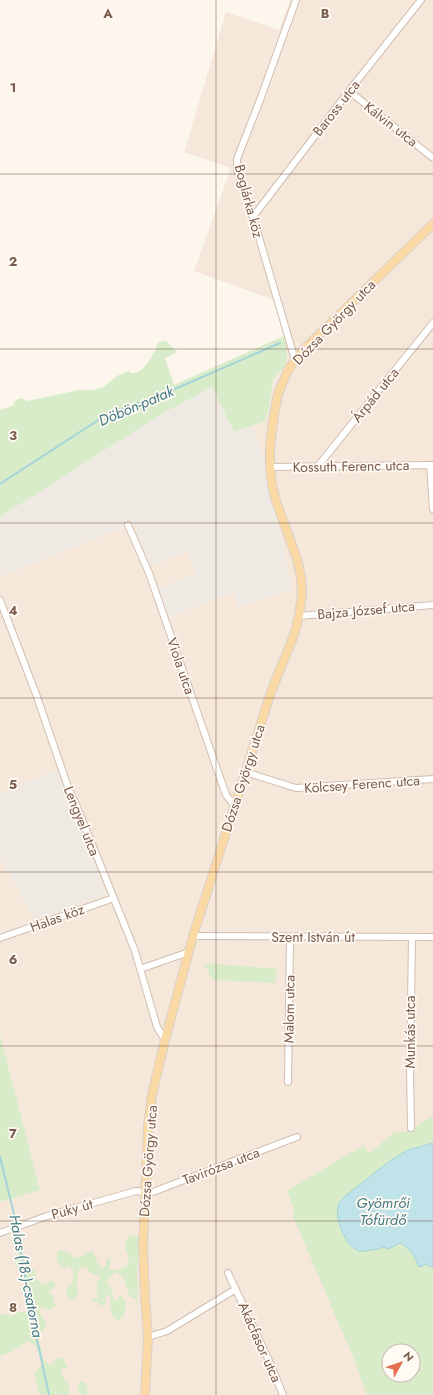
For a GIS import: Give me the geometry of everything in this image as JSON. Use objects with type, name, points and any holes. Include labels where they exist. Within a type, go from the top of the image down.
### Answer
[{"type":"main road","name":"Dózsa György utca","points":[[145,1395],[148,1337],[143,1246],[148,1126],[152,1096],[165,1040],[189,952],[234,805],[271,692],[294,635],[299,616],[302,594],[301,577],[297,559],[276,501],[270,467],[272,429],[278,394],[288,370],[295,360],[319,334],[433,224]]},
{"type":"street","name":"Boglárka köz","points":[[295,360],[253,217],[237,169],[237,159],[263,93],[296,0]]},
{"type":"street","name":"Baross utca","points":[[253,217],[349,91],[421,0]]},
{"type":"street","name":"Kálvin utca","points":[[349,91],[433,158]]},
{"type":"street","name":"Árpád utca","points":[[318,466],[433,324]]},
{"type":"street","name":"Kossuth Ferenc utca","points":[[270,467],[432,465]]},
{"type":"street","points":[[432,465],[433,509]]},
{"type":"street","name":"Viola utca","points":[[128,525],[149,573],[226,795],[234,805]]},
{"type":"street","name":"Lengyel utca","points":[[0,600],[36,694],[69,790],[135,951],[157,1027],[165,1040]]},
{"type":"street","name":"Bajza József utca","points":[[299,616],[433,605]]},
{"type":"street","name":"Kölcsey Ferenc utca","points":[[245,772],[296,788],[433,779]]},
{"type":"street","name":"Halas köz","points":[[0,938],[114,898]]},
{"type":"street","name":"Szent István út","points":[[194,936],[433,937]]},
{"type":"street","name":"Malom utca","points":[[288,1082],[290,937]]},
{"type":"street","name":"Munkás utca","points":[[411,1128],[410,1062],[412,937]]},
{"type":"street","points":[[140,969],[189,952]]},
{"type":"street","name":"Tavirózsa utca","points":[[145,1193],[297,1137]]},
{"type":"street","name":"Puky út","points":[[0,1234],[47,1216],[136,1191],[145,1193]]},
{"type":"street","name":"Akácfasor utca","points":[[228,1273],[284,1395]]},
{"type":"street","name":"Akácfasor utca","points":[[148,1337],[167,1331],[236,1289]]},
{"type":"shaded area","points":[[290,0],[433,0],[433,1395],[0,1395],[0,1202],[40,1190],[0,1034],[0,576],[134,523],[151,566],[188,551],[197,574],[159,588],[169,617],[233,592],[239,607],[292,589],[265,467],[253,426],[264,422],[269,408],[273,379],[282,372],[288,359],[284,336],[274,300],[194,271],[231,168],[184,152],[226,12],[279,30]]},
{"type":"shaded area","points":[[212,387],[234,432],[253,426],[265,467],[292,589],[239,607],[232,592],[169,617],[159,588],[197,574],[188,551],[151,566],[133,523],[0,576],[0,517],[160,415]]},
{"type":"shaded area","points":[[56,770],[107,894],[36,920],[0,858],[0,794]]},
{"type":"green space","points":[[284,336],[287,350],[287,360],[283,369],[273,379],[269,408],[264,422],[234,432],[212,387],[160,415],[0,517],[0,410],[12,406],[16,400],[21,398],[28,401],[78,390],[93,390],[103,387],[117,376],[128,371],[131,373],[138,372],[144,367],[153,354],[158,342],[166,341],[177,352],[165,358],[174,385]]},
{"type":"green space","points":[[204,963],[277,969],[275,983],[212,980]]},
{"type":"green space","points":[[0,1034],[40,1190],[0,1202]]},
{"type":"green space","points":[[433,1117],[433,1395],[367,1395],[353,1357],[292,1214],[295,1212],[287,1191],[364,1145],[368,1154],[395,1132],[404,1132],[416,1128],[419,1123]]},
{"type":"green space","points":[[131,1235],[137,1236],[139,1244],[137,1304],[135,1298],[130,1297],[123,1278],[116,1272],[106,1282],[113,1293],[114,1301],[116,1301],[121,1295],[123,1298],[125,1312],[119,1320],[113,1316],[110,1296],[107,1295],[105,1304],[102,1306],[92,1299],[98,1298],[96,1290],[100,1275],[92,1274],[88,1268],[82,1267],[79,1270],[77,1277],[77,1297],[72,1300],[67,1295],[67,1288],[74,1281],[73,1271],[69,1266],[63,1269],[57,1260],[57,1252],[61,1250],[77,1258],[92,1250],[101,1267],[104,1268],[107,1259],[111,1256],[109,1270],[118,1270],[128,1265],[129,1260],[125,1243]]},
{"type":"green space","points":[[19,1252],[24,1253],[28,1259],[28,1266],[35,1270],[36,1279],[45,1285],[50,1281],[54,1281],[55,1285],[53,1289],[48,1291],[54,1298],[55,1306],[49,1310],[40,1307],[39,1312],[45,1321],[46,1327],[36,1334],[43,1358],[50,1366],[55,1359],[60,1357],[66,1363],[68,1368],[61,1370],[61,1374],[68,1383],[70,1395],[39,1395],[35,1372],[42,1365],[41,1357],[37,1348],[28,1341],[15,1350],[0,1356],[0,1314],[12,1316],[19,1312],[28,1311],[26,1300],[22,1292],[25,1278],[15,1262],[16,1256]]},
{"type":"green space","points":[[79,1382],[84,1382],[88,1386],[86,1395],[81,1395],[78,1389]]},
{"type":"water","name":"Gyömrői Tófürdő","points":[[433,1143],[433,1268],[427,1264],[419,1267],[412,1253],[408,1248],[400,1243],[389,1249],[383,1247],[359,1251],[354,1248],[346,1239],[340,1226],[338,1219],[338,1206],[340,1202],[344,1197],[391,1160],[408,1150]]},
{"type":"waterway","name":"Döbön-patak","points":[[0,484],[106,415],[168,392],[280,343]]},
{"type":"waterway","name":"Halas (18.)-csatorna","points":[[0,1157],[15,1218],[32,1316],[49,1395]]}]
